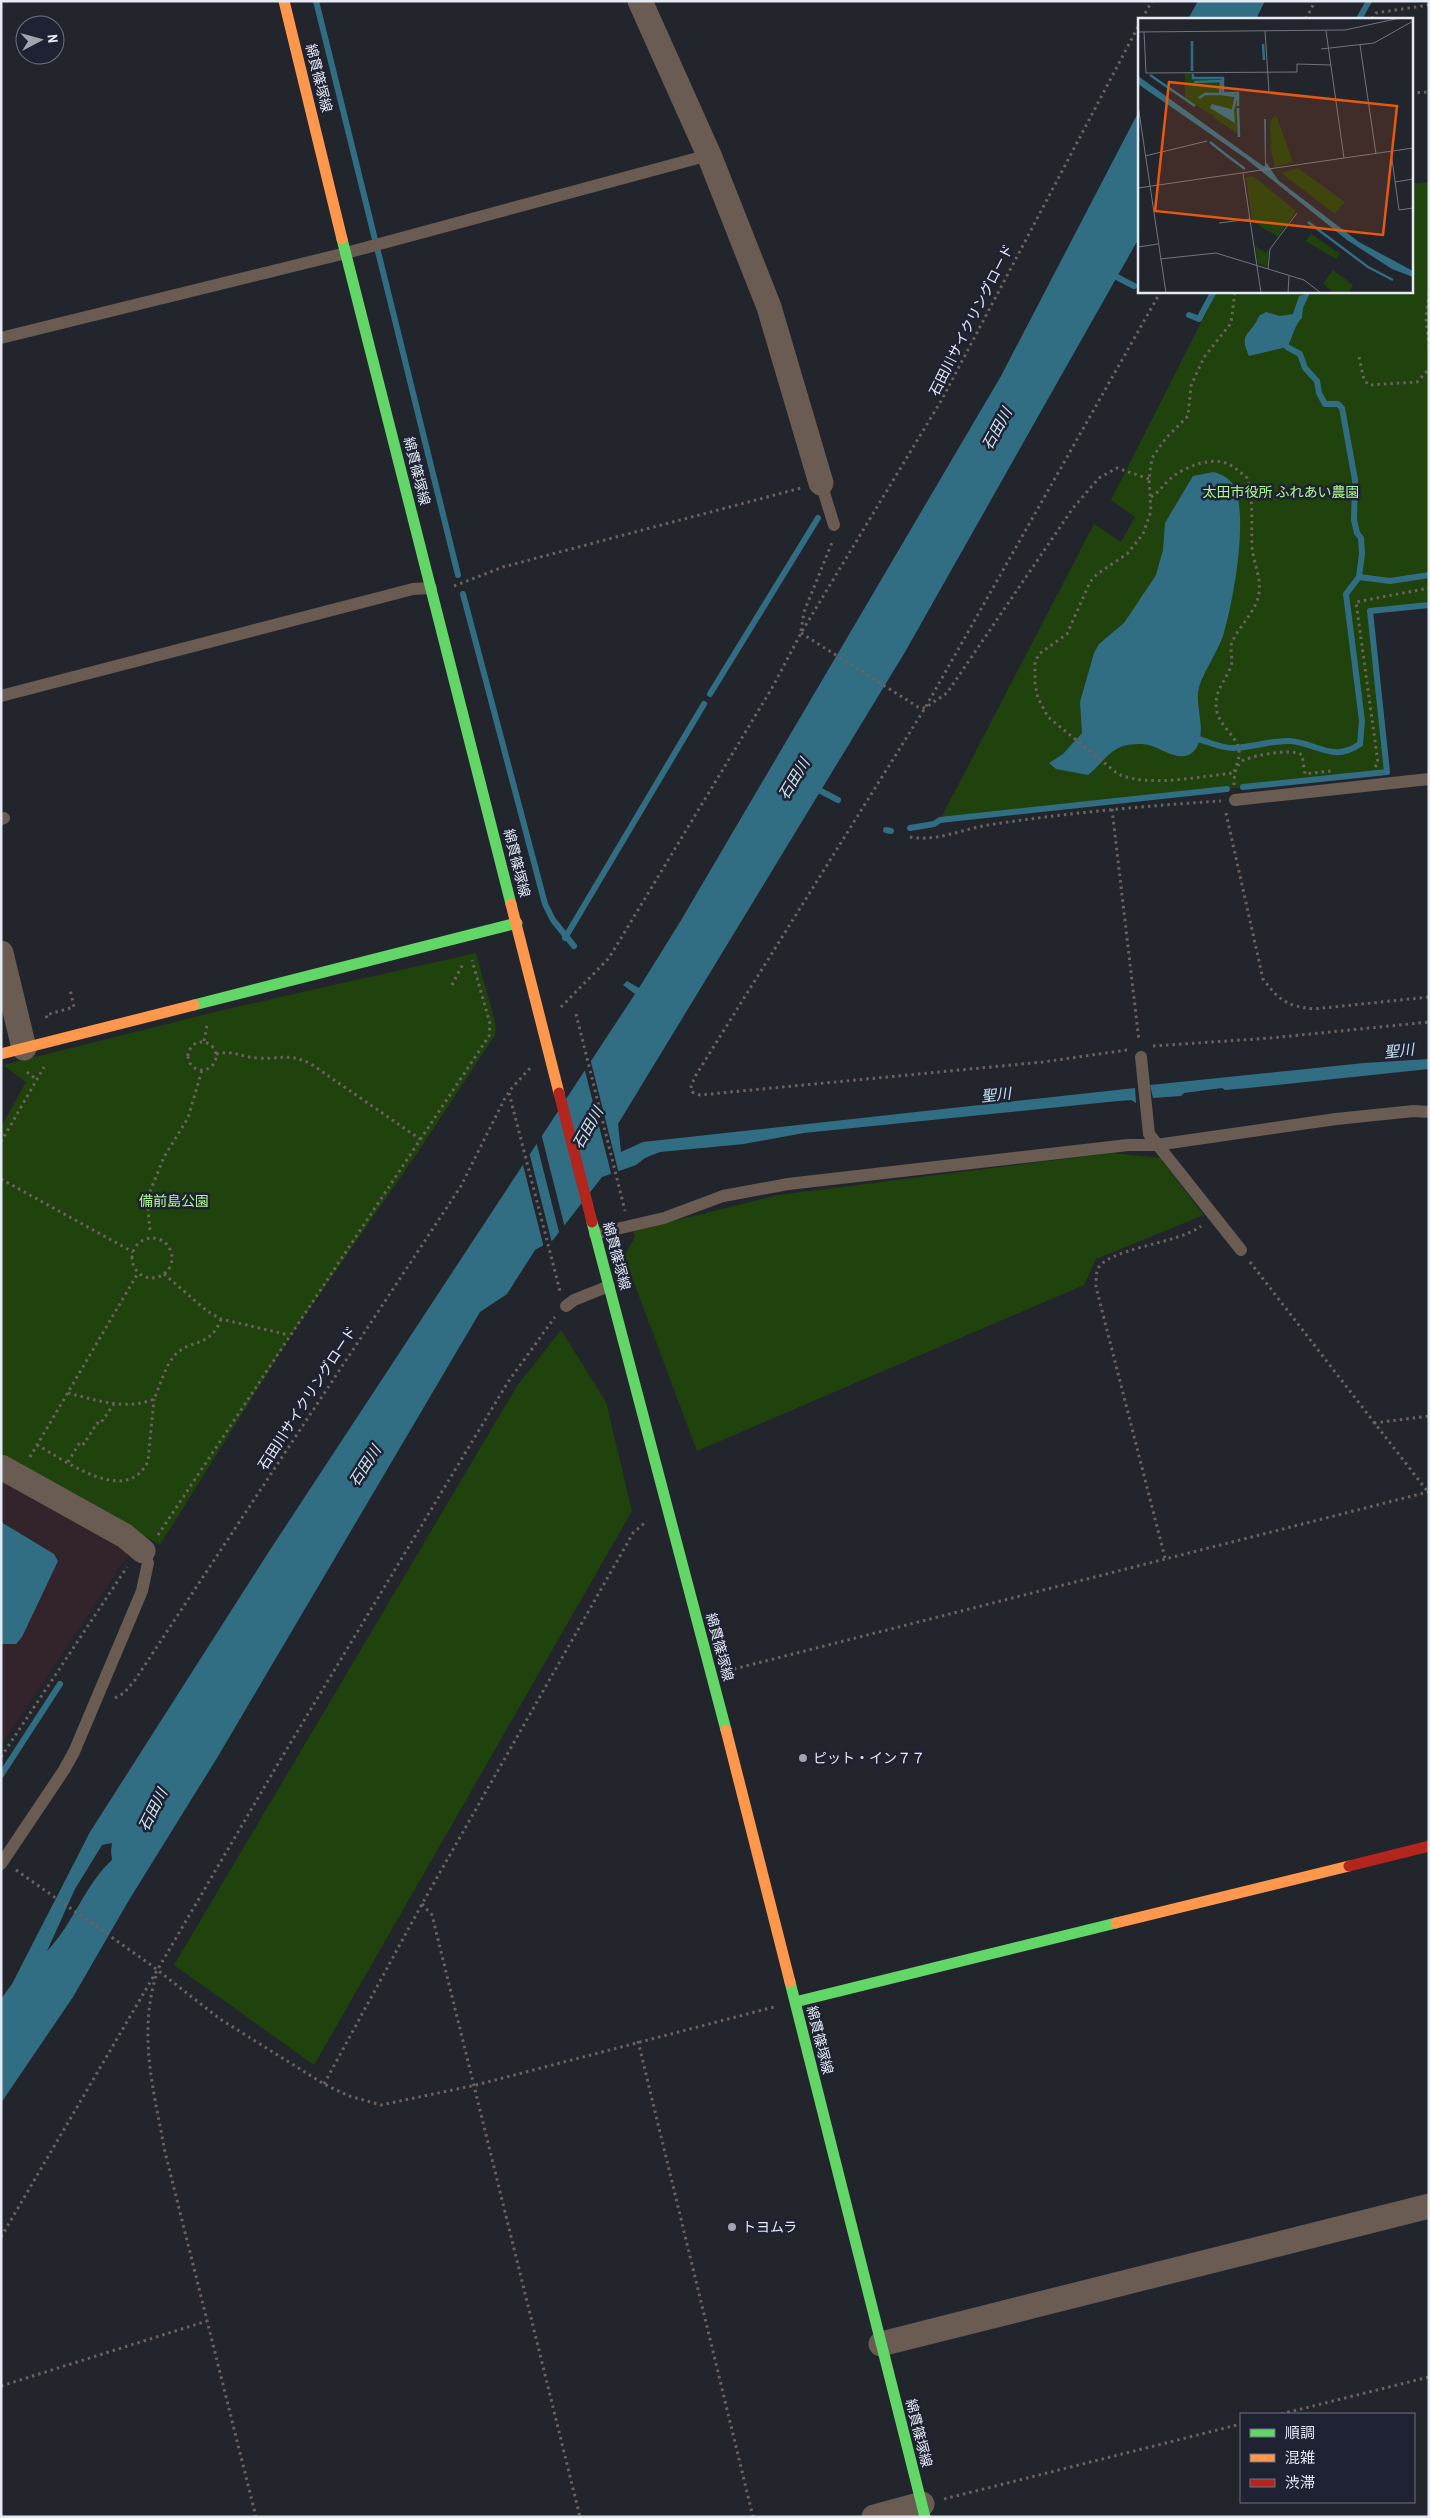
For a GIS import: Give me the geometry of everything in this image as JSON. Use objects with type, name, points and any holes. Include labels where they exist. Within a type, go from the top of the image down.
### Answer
[{"type":"main road","name":"綿貫篠塚線","points":[[284,1],[431,588],[594,1228],[712,1675],[923,2511]]},
{"type":"main road","points":[[13,1051],[517,923]]},
{"type":"main road","points":[[795,2002],[1429,1846]]},
{"type":"street","points":[[640,1],[709,155],[769,307],[821,483]]},
{"type":"street","points":[[1,953],[13,1051]]},
{"type":"street","points":[[1,1467],[125,1536],[141,1553]]},
{"type":"street","points":[[880,2344],[1429,2206]]},
{"type":"street","points":[[874,2517],[923,2511]]},
{"type":"lane","points":[[1,338],[346,253],[709,155]]},
{"type":"lane","points":[[821,483],[834,525]]},
{"type":"lane","points":[[1,696],[413,589],[431,588]]},
{"type":"lane","points":[[1229,800],[1429,779]]},
{"type":"lane","points":[[1141,1052],[1153,1140],[1241,1250]]},
{"type":"lane","points":[[594,1228],[664,1218],[723,1196],[788,1184],[1336,1119],[1414,1111],[1429,1112]]},
{"type":"lane","points":[[563,1300],[574,1300],[609,1286]]},
{"type":"lane","points":[[1,1864],[74,1752],[142,1591],[148,1563],[141,1553]]},
{"type":"path","points":[[1143,18],[1152,1]]},
{"type":"path","points":[[1306,18],[1315,1]]},
{"type":"path","points":[[1373,18],[1376,12],[1429,5]]},
{"type":"path","name":"石田川サイクリングロード","points":[[801,633],[941,401],[1138,27]]},
{"type":"path","points":[[1412,94],[1429,92]]},
{"type":"path","points":[[1159,292],[925,708],[696,1075],[691,1086],[692,1092],[700,1095],[1429,1022]]},
{"type":"path","points":[[1235,292],[1231,323],[1205,356],[1192,386],[1188,416],[1166,438],[1152,458],[1149,479],[1151,511],[1143,534],[1127,554],[1094,578],[1067,634],[1039,654],[1036,662],[1035,684],[1038,698],[1048,717],[1068,736],[1107,766],[1131,780],[1148,781],[1234,773],[1244,760],[1297,751],[1302,755],[1305,774],[1340,770]]},
{"type":"path","points":[[1429,294],[1426,318],[1429,346]]},
{"type":"path","points":[[1359,357],[1364,380],[1369,385],[1417,382],[1429,369]]},
{"type":"path","points":[[1150,497],[1158,493],[1170,478],[1185,469],[1208,463],[1220,461],[1228,464],[1247,478],[1253,508],[1252,547],[1259,572],[1260,588],[1257,600],[1230,645],[1231,665],[1217,694],[1216,707],[1223,725],[1237,743],[1239,753],[1229,800],[1263,979],[1278,999],[1296,1007],[1314,1009],[1429,997]]},
{"type":"path","points":[[801,633],[918,707],[925,708],[947,692],[1074,508],[1099,478],[1117,468],[1149,479]]},
{"type":"path","points":[[466,583],[503,567],[821,483]]},
{"type":"path","points":[[569,1001],[609,958],[772,688],[801,633],[804,612],[833,540],[834,525]]},
{"type":"path","points":[[1367,768],[1376,767],[1378,763],[1356,602],[1429,588]]},
{"type":"path","points":[[910,837],[932,838],[987,825],[1112,809],[1229,800]]},
{"type":"path","points":[[1112,809],[1141,1052]]},
{"type":"path","points":[[1,1757],[289,1336],[489,1036],[490,1030],[474,959],[463,962],[452,985]]},
{"type":"path","points":[[56,1018],[47,1021],[46,1015],[74,1007],[70,989]]},
{"type":"path","points":[[576,1014],[625,1214]]},
{"type":"path","points":[[198,1026],[208,1024],[204,1041]]},
{"type":"path","points":[[204,1041],[212,1046],[216,1054],[211,1067],[202,1070],[190,1064],[188,1055],[191,1046],[204,1041]]},
{"type":"path","points":[[216,1054],[231,1051],[246,1057],[296,1056],[311,1064],[420,1139]]},
{"type":"path","points":[[1,1142],[40,1072],[49,1062]]},
{"type":"path","name":"石田川サイクリングロード","points":[[107,1702],[124,1694],[146,1664],[461,1186],[509,1093],[533,1064]]},
{"type":"path","points":[[150,1230],[147,1199],[164,1157],[188,1118],[202,1070]]},
{"type":"path","points":[[1,2237],[284,1754],[508,1382],[558,1313],[563,1300],[509,1093]]},
{"type":"path","points":[[1,1179],[133,1252]]},
{"type":"path","points":[[1165,1558],[1096,1287],[1098,1270],[1112,1256],[1182,1238],[1213,1217]]},
{"type":"path","points":[[151,1238],[164,1242],[168,1247],[172,1260],[164,1274],[150,1278],[138,1273],[132,1262],[133,1252],[138,1244],[151,1238]]},
{"type":"path","points":[[712,1675],[1429,1492],[1241,1250]]},
{"type":"path","points":[[28,1462],[138,1273]]},
{"type":"path","points":[[164,1274],[208,1311],[222,1319],[289,1336]]},
{"type":"path","points":[[37,1445],[106,1480],[123,1482],[136,1477],[144,1470],[148,1461],[154,1399],[174,1356],[210,1337],[216,1332],[222,1319]]},
{"type":"path","points":[[68,1393],[114,1404],[140,1405],[154,1399]]},
{"type":"path","points":[[68,1462],[80,1442],[84,1444],[97,1423],[100,1424],[114,1404]]},
{"type":"path","points":[[1374,1423],[1429,1416]]},
{"type":"path","points":[[324,2084],[422,1904],[633,1534],[650,1520],[670,1514]]},
{"type":"path","points":[[21,1874],[152,1965],[220,2019],[324,2084],[349,2096],[381,2105],[476,2085],[638,2041],[764,2010]]},
{"type":"path","points":[[422,1904],[432,1915],[476,2085],[580,2517]]},
{"type":"path","points":[[158,1970],[149,2000],[147,2024],[155,2096],[166,2152],[256,2517]]},
{"type":"path","points":[[638,2041],[753,2517]]},
{"type":"path","points":[[1,2386],[207,2321]]},
{"type":"path","points":[[1285,2413],[1429,2377]]},
{"type":"path","points":[[923,2511],[1240,2424]]},
{"type":"shaded area","points":[[1,1480],[130,1552],[1,1746]]},
{"type":"green space","name":"太田市役所 ふれあい農園","points":[[1429,182],[1429,605],[1370,611],[1387,772],[940,820],[1094,524],[1121,542],[1135,517],[1111,500],[1216,292],[1412,292],[1412,184]]},
{"type":"green space","name":"備前島公園","points":[[476,953],[496,1025],[495,1035],[418,1152],[292,1334],[160,1545],[1,1453],[1,1127],[26,1082],[3,1065],[223,1010]]},
{"type":"green space","points":[[1112,1153],[1160,1158],[1204,1215],[1096,1259],[1084,1285],[697,1451],[624,1256],[635,1237],[633,1231],[778,1195]]},
{"type":"green space","points":[[561,1330],[606,1402],[632,1511],[314,2065],[174,1965],[517,1386]]},
{"type":"water","points":[[1198,1],[1265,1],[1256,18],[1189,18]]},
{"type":"water","name":"石田川","points":[[1138,113],[1138,240],[905,652],[618,1124],[621,1152],[643,1142],[1135,1088],[1136,1103],[1131,1100],[1108,1102],[804,1133],[744,1144],[660,1152],[645,1158],[636,1165],[602,1177],[553,1240],[535,1250],[507,1294],[480,1312],[217,1758],[129,1900],[73,1997],[1,2103],[1,1999],[12,1984],[90,1832],[268,1553],[635,994],[623,985],[627,981],[639,988],[680,922],[1001,376]],"holes":[[[112,1843],[112,1860],[86,1892],[64,1929],[47,1951],[75,1889],[102,1845]]]},
{"type":"water","points":[[1310,293],[1303,308],[1302,318],[1297,324],[1287,347],[1249,356],[1245,338],[1259,316],[1266,312],[1280,316],[1293,314],[1299,296]]},
{"type":"water","points":[[1213,472],[1225,477],[1234,486],[1238,500],[1240,538],[1235,582],[1227,622],[1223,636],[1199,687],[1198,702],[1201,732],[1197,747],[1192,753],[1180,756],[1167,753],[1149,745],[1129,745],[1113,751],[1088,775],[1056,769],[1049,763],[1063,754],[1082,733],[1080,702],[1094,653],[1099,644],[1124,623],[1156,575],[1163,550],[1165,523],[1193,476]]},
{"type":"water","points":[[1429,1059],[1429,1069],[1248,1088],[1225,1090],[1222,1088],[1184,1093],[1181,1096],[1153,1098],[1150,1085],[1364,1063]]},
{"type":"water","points":[[1,1522],[54,1554],[58,1561],[22,1637],[16,1644],[1,1644]]},
{"type":"pier","points":[[590,1058],[619,1174],[612,1177],[584,1067]]},
{"type":"pier","points":[[541,1133],[565,1228],[560,1236],[536,1141]]},
{"type":"pier","points":[[529,1152],[552,1243],[544,1248],[522,1161]]},
{"type":"waterway","points":[[316,1],[458,575]]},
{"type":"waterway","points":[[1360,18],[1369,1]]},
{"type":"waterway","points":[[1111,274],[1134,286]]},
{"type":"waterway","points":[[1189,315],[1199,319],[1213,292]]},
{"type":"waterway","points":[[1284,341],[1287,347],[1300,354],[1305,368],[1317,381],[1319,393],[1325,404],[1338,404],[1342,408],[1355,480],[1354,520],[1357,533],[1361,538],[1362,554],[1359,577]]},
{"type":"waterway","points":[[710,694],[818,518]]},
{"type":"waterway","points":[[1198,739],[1228,748],[1290,741],[1300,742],[1333,752],[1341,752],[1360,744],[1362,721],[1346,594],[1359,577],[1390,581],[1429,575]]},
{"type":"waterway","points":[[463,594],[545,904],[553,920],[574,946]]},
{"type":"waterway","points":[[1243,787],[1387,772],[1370,611],[1429,605]]},
{"type":"waterway","points":[[565,938],[704,704]]},
{"type":"waterway","points":[[815,788],[838,800]]},
{"type":"waterway","points":[[910,828],[934,824],[940,820],[1227,789]]},
{"type":"waterway","points":[[886,830],[891,831]]},
{"type":"waterway","points":[[1,1775],[60,1684]]},
{"type":"traffic: fast","points":[[342,239],[511,904]]},
{"type":"traffic: fast","points":[[194,1005],[517,923]]},
{"type":"traffic: fast","points":[[592,1222],[726,1730]]},
{"type":"traffic: fast","points":[[795,2002],[1116,1923]]},
{"type":"traffic: fast","points":[[790,1982],[925,2517]]},
{"type":"traffic: slow","points":[[284,1],[342,239]]},
{"type":"traffic: slow","points":[[511,904],[559,1093]]},
{"type":"traffic: slow","points":[[1,1054],[194,1005]]},
{"type":"traffic: slow","points":[[726,1730],[790,1982]]},
{"type":"traffic: slow","points":[[1116,1923],[1349,1866]]},
{"type":"traffic: jam","points":[[559,1093],[592,1222]]},
{"type":"traffic: jam","points":[[1349,1866],[1429,1846]]},
{"type":"place","name":"ピット・イン７７","points":[[803,1758]]},
{"type":"place","name":"トヨムラ","points":[[732,2227]]},
{"type":"water label","name":"聖川","points":[[1399,1051]]},
{"type":"water label","name":"聖川","points":[[996,1095]]}]
